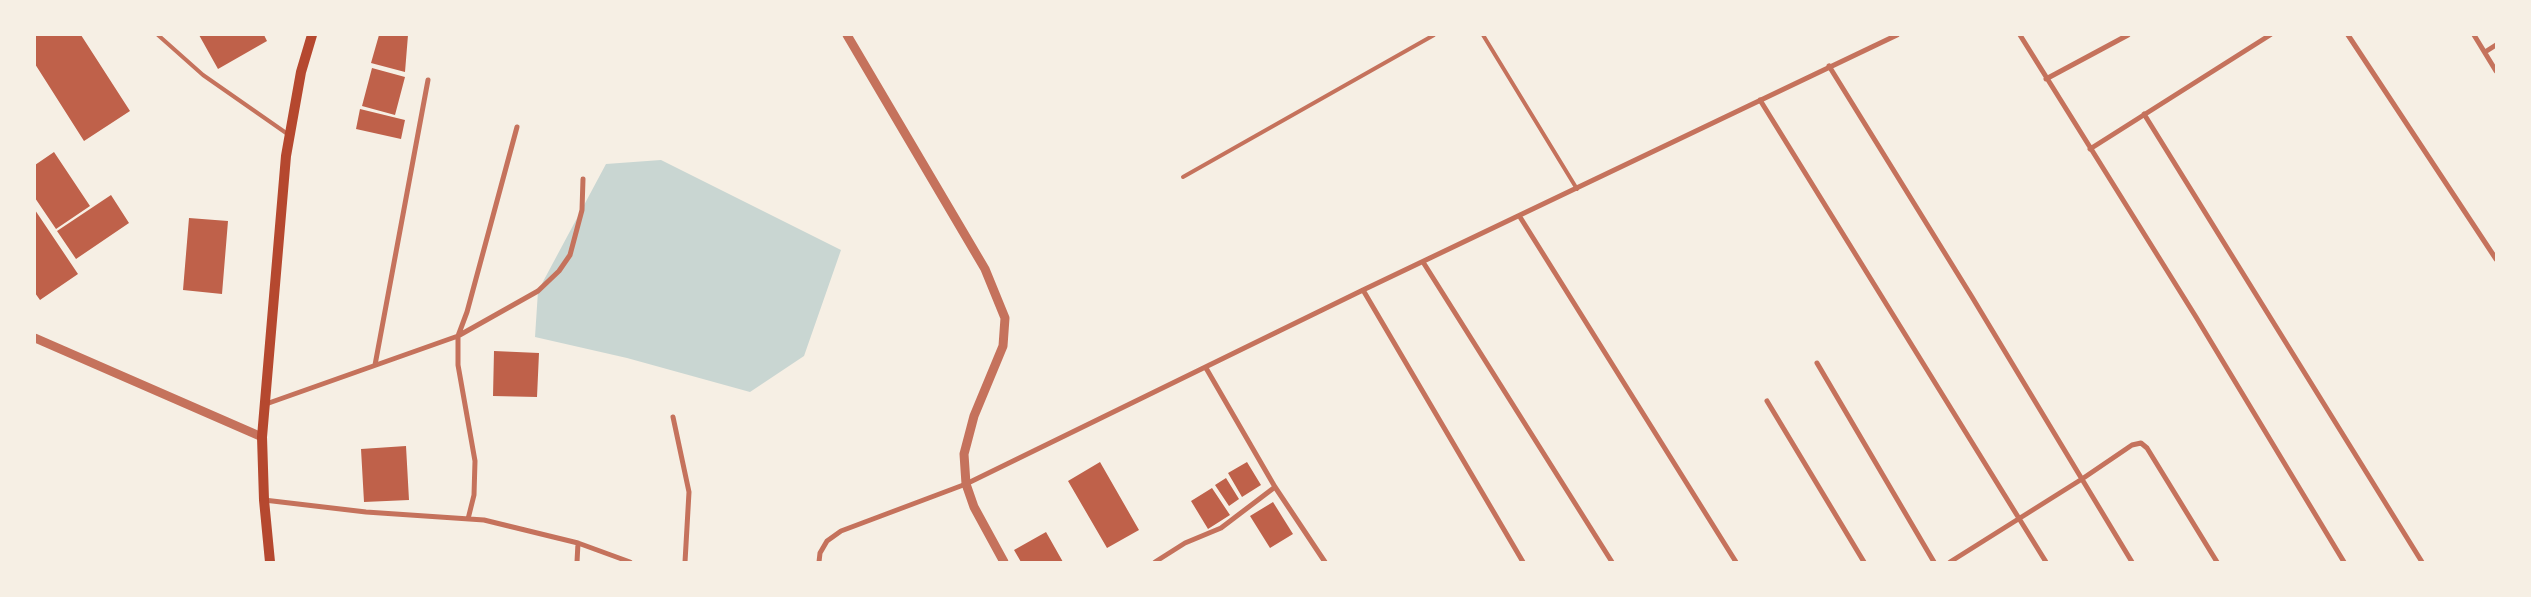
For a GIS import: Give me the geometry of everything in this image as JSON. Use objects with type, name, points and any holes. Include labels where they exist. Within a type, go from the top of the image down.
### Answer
[{"type":"main road","points":[[270,562],[264,500],[262,437],[289,135],[301,72],[312,35]]},
{"type":"street","points":[[847,35],[985,269],[1005,318],[1003,346],[974,416],[964,454],[966,484],[981,523],[1004,562]]},
{"type":"street","points":[[819,562],[820,553],[827,541],[842,531],[966,484],[1363,290],[1520,217],[1829,66],[1897,35]]},
{"type":"street","points":[[2020,35],[2196,318],[2344,562]]},
{"type":"street","points":[[2046,79],[2128,35]]},
{"type":"street","points":[[2090,149],[2270,35]]},
{"type":"street","points":[[2348,35],[2496,259]]},
{"type":"street","points":[[2474,35],[2496,71]]},
{"type":"street","points":[[2485,52],[2496,45]]},
{"type":"street","points":[[1829,66],[1972,296],[2132,562]]},
{"type":"street","points":[[375,365],[428,80]]},
{"type":"street","points":[[1760,100],[2046,562]]},
{"type":"street","points":[[2144,114],[2422,562]]},
{"type":"street","points":[[468,519],[474,495],[475,461],[458,365],[458,336],[467,312],[517,127]]},
{"type":"street","points":[[266,404],[458,336],[538,291],[559,271],[570,255],[582,210],[582,179]]},
{"type":"street","points":[[1520,217],[1736,562]]},
{"type":"street","points":[[1423,262],[1612,562]]},
{"type":"street","points":[[1363,290],[1523,562]]},
{"type":"street","points":[[35,338],[262,437]]},
{"type":"street","points":[[1817,363],[1934,562]]},
{"type":"street","points":[[1206,368],[1276,487],[1325,562]]},
{"type":"street","points":[[1767,401],[1864,562]]},
{"type":"street","points":[[672,417],[689,492],[685,562]]},
{"type":"street","points":[[1950,562],[2082,479],[2132,445],[2141,442],[2147,448],[2217,562]]},
{"type":"street","points":[[1155,562],[1185,543],[1221,528],[1276,487]]},
{"type":"street","points":[[264,500],[366,512],[468,519],[506,525],[578,543],[630,562]]},
{"type":"street","points":[[577,562],[578,543]]},
{"type":"lane","points":[[158,35],[203,75],[289,135]]},
{"type":"lane","points":[[1183,177],[1434,35]]},
{"type":"lane","points":[[1483,35],[1577,189]]},
{"type":"shaded area","points":[[661,160],[841,250],[804,356],[750,392],[627,358],[535,337],[538,291],[606,164]]},
{"type":"building","points":[[35,35],[81,35],[130,111],[84,141],[35,64]]},
{"type":"building","points":[[199,35],[264,35],[267,41],[218,69]]},
{"type":"building","points":[[379,35],[408,35],[405,72],[371,63]]},
{"type":"building","points":[[372,68],[405,77],[395,115],[362,106]]},
{"type":"building","points":[[360,109],[405,120],[401,139],[356,129]]},
{"type":"building","points":[[54,152],[90,206],[56,229],[35,198],[35,165]]},
{"type":"building","points":[[111,195],[129,223],[76,259],[57,231]]},
{"type":"building","points":[[35,210],[78,274],[40,300],[35,293]]},
{"type":"building","points":[[189,218],[228,221],[222,294],[183,290]]},
{"type":"building","points":[[494,351],[539,353],[537,397],[493,396]]},
{"type":"building","points":[[406,446],[409,500],[364,502],[361,449]]},
{"type":"building","points":[[1100,462],[1139,530],[1107,548],[1068,481]]},
{"type":"building","points":[[1247,462],[1261,485],[1242,497],[1228,473]]},
{"type":"building","points":[[1226,478],[1239,499],[1229,506],[1215,485]]},
{"type":"building","points":[[1212,488],[1230,515],[1208,529],[1191,501]]},
{"type":"building","points":[[1273,502],[1293,534],[1270,548],[1250,516]]},
{"type":"building","points":[[1046,532],[1063,562],[1021,562],[1014,550]]}]
